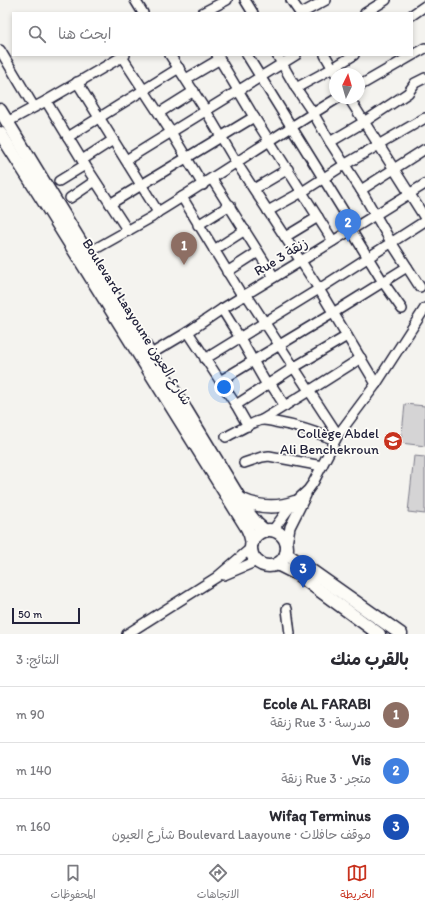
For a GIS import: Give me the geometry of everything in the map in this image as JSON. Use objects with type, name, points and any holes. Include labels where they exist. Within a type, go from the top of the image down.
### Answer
[{"type":"street","points":[[135,0],[142,12]]},
{"type":"street","points":[[206,12],[218,9],[227,0]]},
{"type":"street","points":[[245,0],[252,12]]},
{"type":"street","points":[[291,0],[300,12]]},
{"type":"street","points":[[303,12],[326,0]]},
{"type":"street","points":[[374,7],[386,0]]},
{"type":"street","points":[[413,14],[425,6]]},
{"type":"street","points":[[413,54],[425,48]]},
{"type":"street","points":[[0,50],[34,107]]},
{"type":"street","points":[[7,122],[124,56],[143,90],[203,184]]},
{"type":"street","points":[[171,56],[194,91],[236,162],[319,289],[376,384]]},
{"type":"street","points":[[248,56],[292,127],[383,282],[402,309]]},
{"type":"street","points":[[126,160],[260,77],[279,59],[292,56]]},
{"type":"street","points":[[326,56],[332,68]]},
{"type":"street","points":[[338,68],[353,56]]},
{"type":"street","points":[[365,82],[410,56]]},
{"type":"street","points":[[186,79],[219,57],[254,116],[333,241]]},
{"type":"street","points":[[279,59],[420,286]]},
{"type":"street","points":[[68,137],[179,68]]},
{"type":"street","points":[[296,88],[329,73]]},
{"type":"street","points":[[330,142],[408,93],[415,83],[425,78]]},
{"type":"street","points":[[77,82],[158,212]]},
{"type":"street","points":[[159,113],[194,91]]},
{"type":"street","points":[[46,101],[95,181],[128,231]]},
{"type":"street","points":[[88,253],[152,217],[270,140],[329,104]]},
{"type":"street","points":[[353,104],[425,218]]},
{"type":"street","name":"Boulevard Laayoune شارع العيون","points":[[0,110],[240,499],[253,519],[269,531]]},
{"type":"street","points":[[110,204],[254,116]]},
{"type":"street","points":[[268,210],[302,192],[344,165],[425,118]]},
{"type":"street","name":"Boulevard Laayoune شارع العيون","points":[[0,133],[247,528],[252,545]]},
{"type":"street","points":[[59,180],[84,163],[113,140]]},
{"type":"street","points":[[361,190],[425,149]]},
{"type":"street","points":[[254,190],[288,169]]},
{"type":"street","points":[[212,179],[230,205],[274,277]]},
{"type":"street","points":[[70,198],[95,181]]},
{"type":"street","name":"Rue 3 زنقة","points":[[151,354],[425,184]]},
{"type":"street","points":[[182,197],[227,272],[264,322],[309,391],[336,438]]},
{"type":"street","points":[[198,225],[230,205]]},
{"type":"street","points":[[285,237],[318,217]]},
{"type":"street","points":[[205,359],[319,289],[425,221]]},
{"type":"street","points":[[214,250],[245,230]]},
{"type":"street","points":[[227,272],[258,252]]},
{"type":"street","points":[[220,381],[280,346],[407,267]]},
{"type":"street","points":[[217,578],[252,545],[258,535],[269,531],[308,490],[336,438],[376,384],[425,308]]},
{"type":"street","points":[[222,309],[253,361],[285,406]]},
{"type":"street","points":[[188,332],[248,426]]},
{"type":"street","points":[[236,405],[293,368],[347,336]]},
{"type":"street","points":[[226,437],[262,420],[361,358]]},
{"type":"street","points":[[262,420],[289,424],[336,438]]},
{"type":"street","points":[[244,463],[269,456],[322,466]]},
{"type":"street","points":[[252,545],[253,555],[257,561],[262,564],[269,566],[277,564],[283,560],[290,528],[308,490]]},
{"type":"street","points":[[240,499],[267,507],[281,507],[296,502]]},
{"type":"street","points":[[269,531],[279,533],[284,538],[286,549],[313,571],[401,634]]},
{"type":"street","points":[[129,633],[217,578],[257,561]]},
{"type":"street","points":[[277,564],[297,574],[379,634]]},
{"type":"street","points":[[287,609],[290,634]]},
{"type":"shaded area","points":[[405,404],[425,406],[425,446],[401,443]]},
{"type":"shaded area","points":[[414,456],[425,457],[425,514],[408,512]]},
{"type":"place","name":"Vis","points":[[348,242]]},
{"type":"place","name":"Ecole AL FARABI","points":[[184,265]]},
{"type":"place","name":"Collège Abdel Ali Benchekroun","points":[[393,441]]},
{"type":"place","name":"Wifaq Terminus","points":[[303,588]]}]
